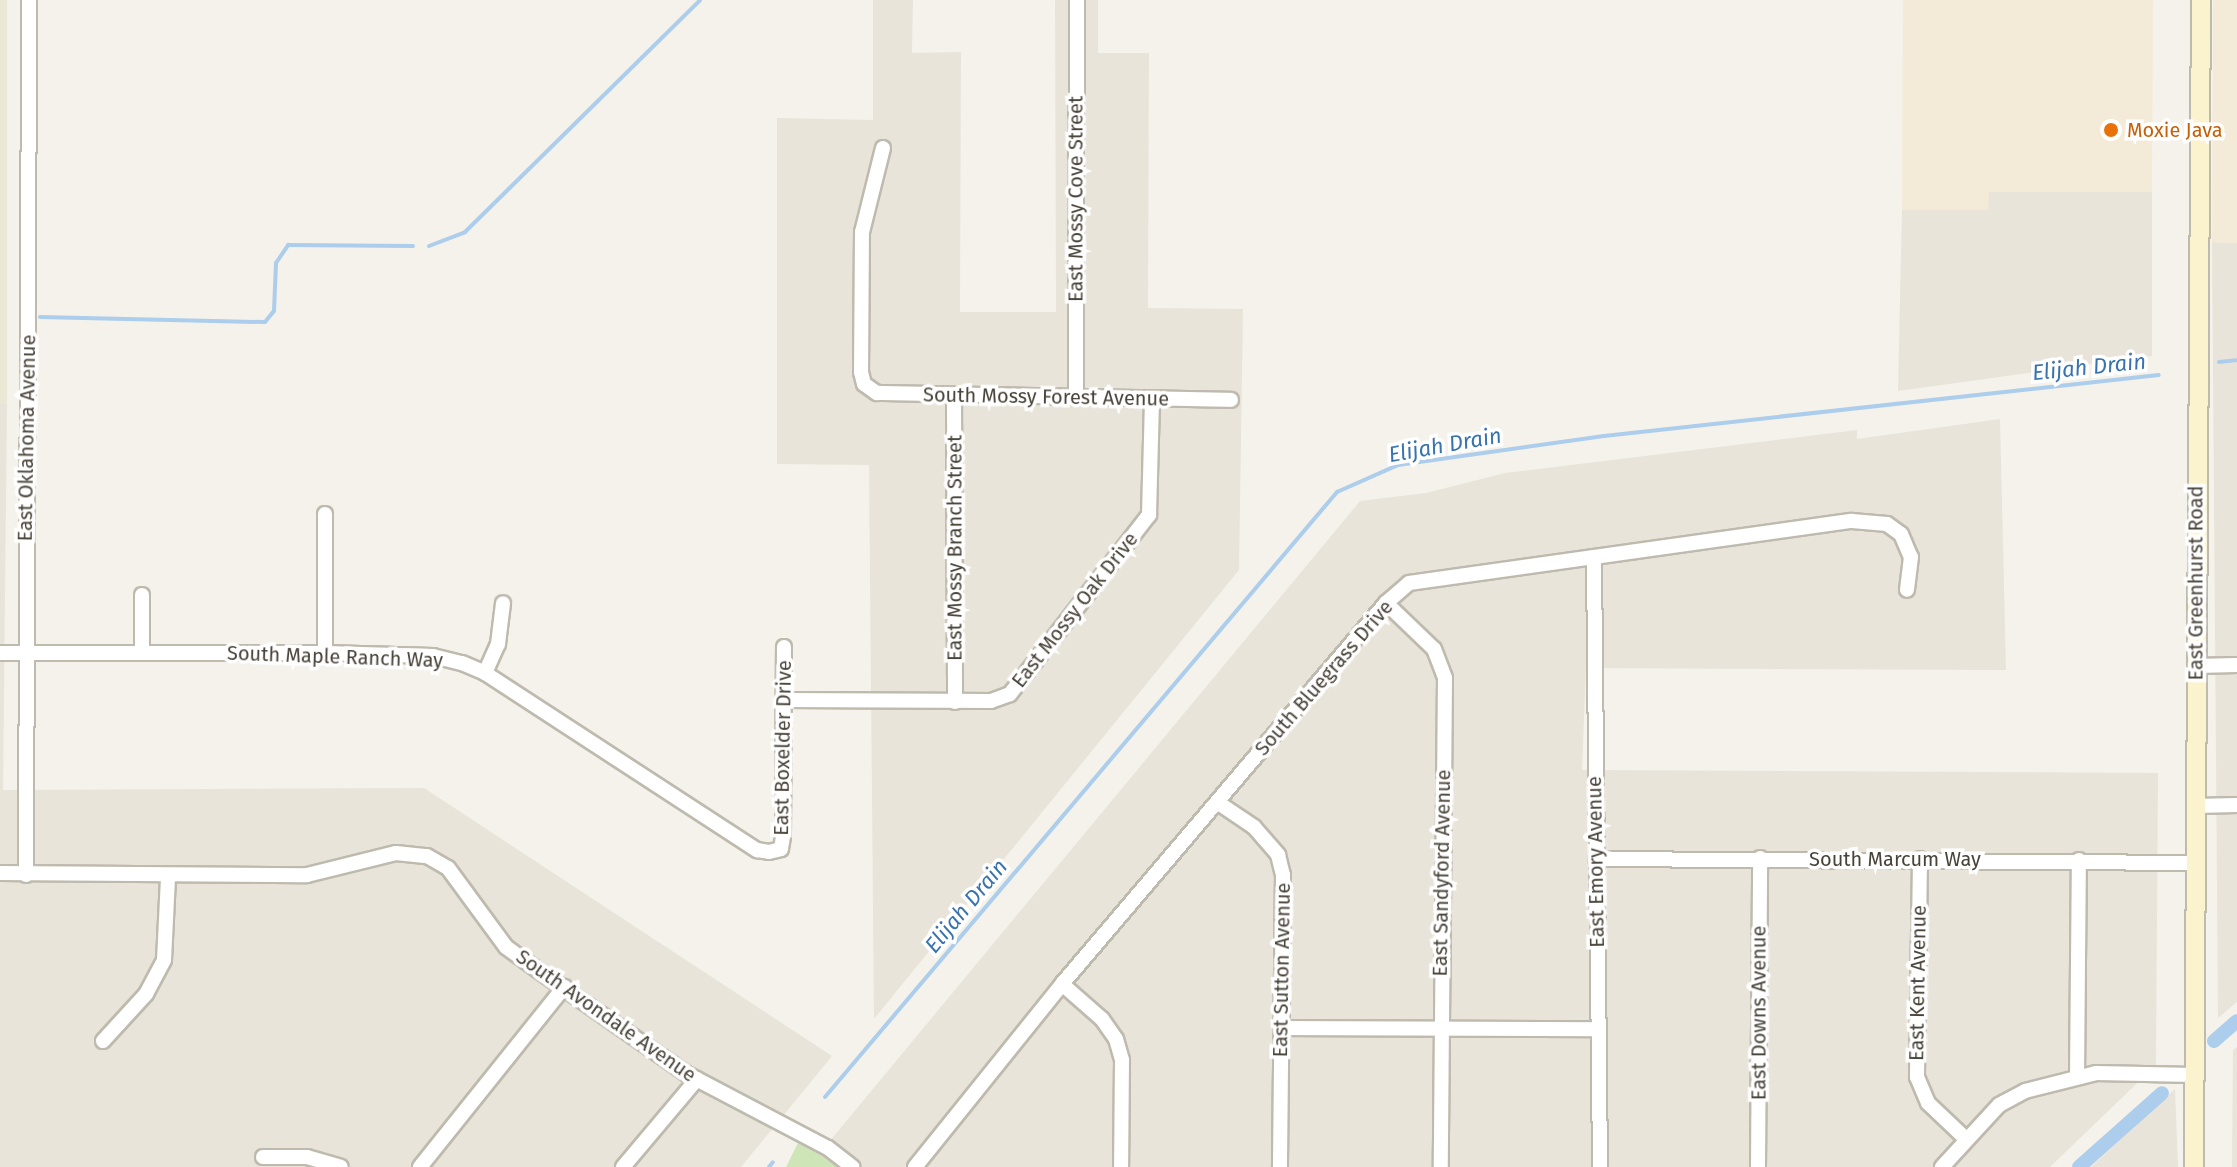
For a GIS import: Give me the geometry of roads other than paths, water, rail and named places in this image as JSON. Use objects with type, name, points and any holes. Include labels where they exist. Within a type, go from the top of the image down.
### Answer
[{"type":"main road","name":"East Greenhurst Road","points":[[2194,1167],[2201,0]]},
{"type":"street","name":"East Oklahoma Avenue","points":[[26,875],[24,652],[29,0]]},
{"type":"street","name":"East Mossy Cove Street","points":[[1076,398],[1077,0]]},
{"type":"street","name":"South Mossy Forest Avenue","points":[[883,148],[862,232],[864,384],[877,393],[1231,400]]},
{"type":"street","name":"East Mossy Branch Street","points":[[954,395],[955,702]]},
{"type":"street","name":"East Mossy Oak Drive","points":[[784,700],[955,702],[991,701],[1010,694],[1149,515],[1152,399]]},
{"type":"street","points":[[325,514],[325,653]]},
{"type":"street","name":"South Bluegrass Drive","points":[[915,1167],[1062,984],[1386,603],[1409,583],[1852,521],[1887,524],[1901,534],[1911,557],[1907,590]]},
{"type":"street","name":"East Emory Avenue","points":[[1594,557],[1600,1167]]},
{"type":"street","points":[[142,595],[142,652]]},
{"type":"street","points":[[485,673],[498,644],[503,603]]},
{"type":"street","name":"East Sandyford Avenue","points":[[1386,603],[1434,649],[1445,678],[1441,1167]]},
{"type":"street","name":"East Boxelder Drive","points":[[781,849],[784,647]]},
{"type":"street","name":"South Maple Ranch Way","points":[[0,653],[433,656],[485,673],[757,850],[781,849]]},
{"type":"street","points":[[2196,666],[2237,665]]},
{"type":"street","name":"East Sutton Avenue","points":[[1217,802],[1254,827],[1278,855],[1283,875],[1280,1167]]},
{"type":"street","points":[[2195,806],[2237,805]]},
{"type":"street","name":"South Avondale Avenue","points":[[0,873],[168,877],[307,875],[396,853],[427,856],[448,868],[506,947],[697,1079],[828,1148],[852,1167]]},
{"type":"street","name":"East Downs Avenue","points":[[1758,1167],[1760,858]]},
{"type":"street","name":"South Marcum Way","points":[[1596,859],[2194,863]]},
{"type":"street","name":"East Kent Avenue","points":[[1920,859],[1917,1077],[1928,1103],[1965,1138]]},
{"type":"street","points":[[2077,1077],[2079,860]]},
{"type":"street","points":[[103,1041],[146,994],[164,960],[168,877]]},
{"type":"street","points":[[1062,984],[1102,1019],[1116,1039],[1122,1060],[1121,1167]]},
{"type":"street","points":[[420,1167],[564,987]]},
{"type":"street","points":[[1281,1028],[1599,1029]]},
{"type":"street","points":[[1942,1167],[1965,1138],[1999,1105],[2025,1091],[2077,1077],[2194,1075]]},
{"type":"street","points":[[623,1167],[697,1079]]},
{"type":"street","points":[[263,1157],[307,1157],[341,1167]]},
{"type":"waterway","points":[[429,246],[465,232],[700,0]]},
{"type":"waterway","points":[[40,317],[265,322],[274,311],[276,263],[288,245],[413,246]]},
{"type":"waterway","name":"Elijah Drain","points":[[2219,362],[2237,360]]},
{"type":"waterway","name":"Elijah Drain","points":[[825,1097],[1337,492],[1398,465],[1604,436],[2159,375]]},
{"type":"waterway","points":[[2214,1041],[2237,1021]]},
{"type":"waterway","points":[[2079,1167],[2162,1093]]},
{"type":"waterway","name":"Elijah Drain","points":[[769,1167],[773,1162]]},
{"type":"place","name":"Moxie Java","points":[[2111,130]]}]
